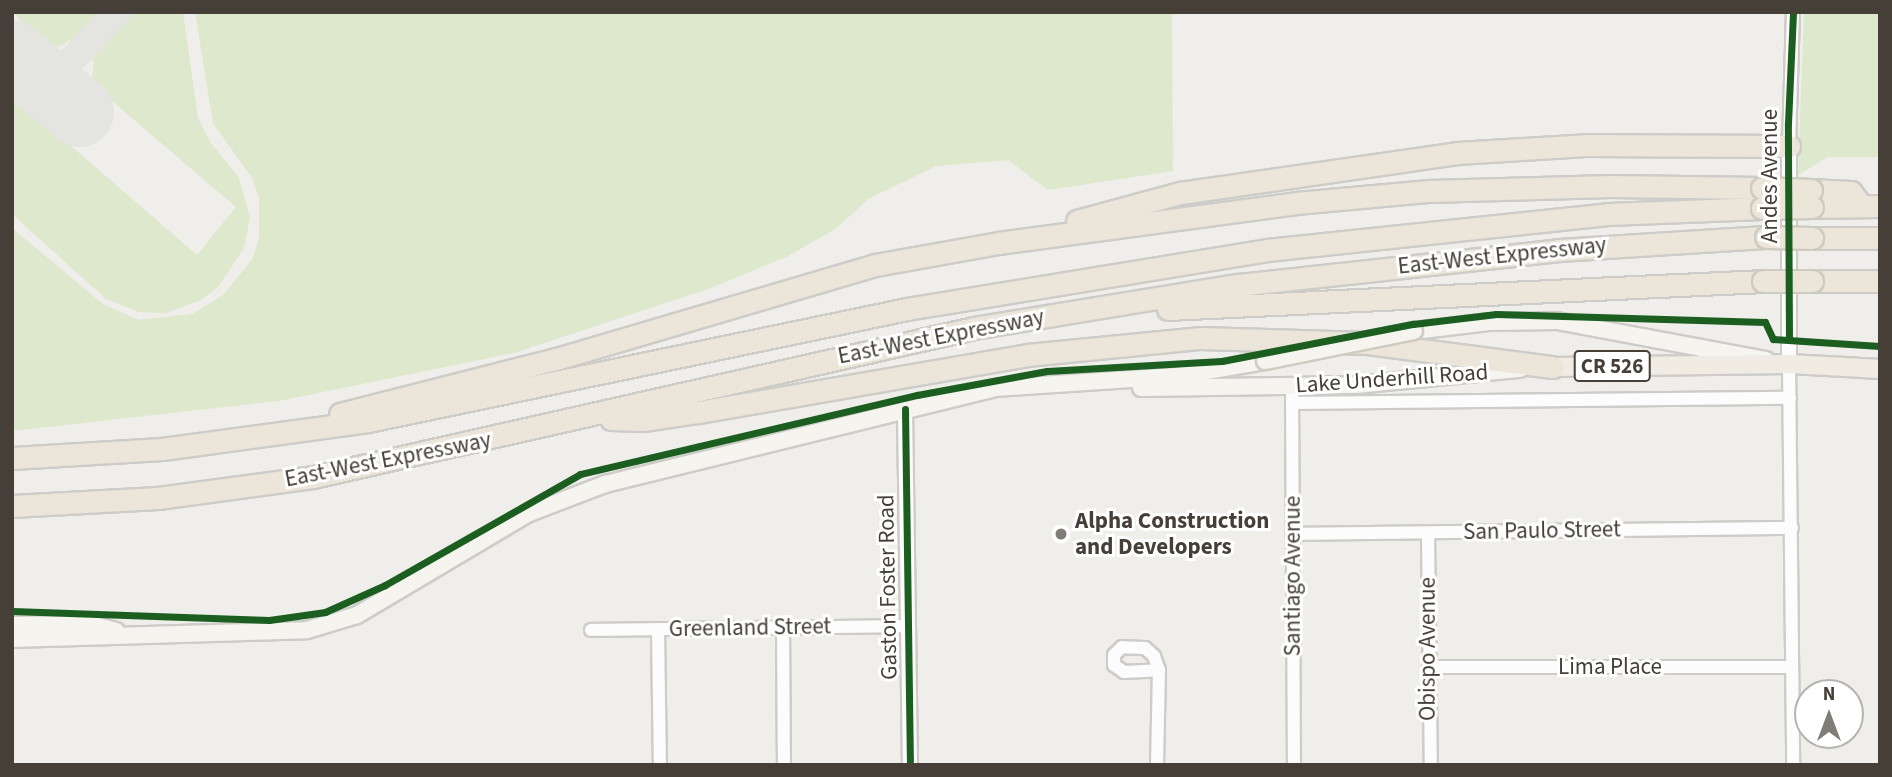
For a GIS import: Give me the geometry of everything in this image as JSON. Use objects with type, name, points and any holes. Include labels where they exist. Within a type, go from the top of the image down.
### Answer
[{"type":"highway","points":[[998,243],[1180,193],[1457,153],[1586,145],[1789,146]]},
{"type":"highway","points":[[257,438],[556,359],[875,265],[998,243],[1296,203],[1429,191],[1611,186],[1762,198],[1811,199],[1851,192],[1870,206]]},
{"type":"highway","name":"East-West Expressway","points":[[12,458],[257,438],[499,396],[907,309],[1149,268],[1514,222],[1762,198]]},
{"type":"highway","name":"East-West Expressway","points":[[12,506],[225,491],[401,459],[584,419],[834,358],[1238,285],[1450,261],[1658,242],[1766,237],[1880,238]]},
{"type":"highway","points":[[1106,307],[1170,309],[1763,281],[1880,281]]},
{"type":"highway","points":[[584,419],[643,420],[1027,355],[1201,338],[1367,343],[1552,367]]},
{"type":"main road","name":"Lake Underhill Road","points":[[12,639],[125,634],[252,635],[332,622],[386,600],[527,514],[568,497],[995,388],[1177,376],[1414,331],[1490,322],[1557,321],[1789,364]]},
{"type":"main road","name":"Lake Underhill Road","points":[[995,388],[1292,395],[1552,367],[1789,364],[1880,369]]},
{"type":"main road","name":"Lake Underhill Road","points":[[12,625],[90,624],[125,634]]},
{"type":"street","name":"Andes Avenue","points":[[1793,12],[1789,146],[1793,765]]},
{"type":"street","name":"Lake Underhill Road","points":[[1292,395],[1790,398]]},
{"type":"street","name":"Santiago Avenue","points":[[1292,395],[1294,765]]},
{"type":"street","name":"Gaston Foster Road","points":[[905,409],[910,765]]},
{"type":"street","name":"San Paulo Street","points":[[1293,534],[1792,528]]},
{"type":"street","name":"Obispo Avenue","points":[[1428,533],[1431,765]]},
{"type":"street","name":"Greenland Street","points":[[591,630],[909,626]]},
{"type":"street","points":[[783,628],[784,765]]},
{"type":"street","points":[[658,629],[660,765]]},
{"type":"street","name":"Lima Place","points":[[1429,667],[1791,667]]},
{"type":"street","points":[[1157,765],[1159,670]]},
{"type":"green space","points":[[12,12],[106,12],[76,46],[69,40],[59,47],[42,41]]},
{"type":"green space","points":[[130,12],[183,12],[198,118],[211,143],[239,178],[250,217],[244,248],[219,286],[201,300],[166,313],[139,312],[106,299],[12,214],[12,95],[197,255],[236,207],[91,83],[94,62],[90,58]]},
{"type":"green space","points":[[195,12],[1172,12],[1173,171],[1048,190],[1008,160],[936,166],[868,199],[837,228],[788,256],[711,288],[514,353],[279,401],[12,431],[12,228],[103,304],[139,320],[192,314],[223,295],[252,260],[259,238],[259,198],[252,178],[213,123]]},
{"type":"green space","points":[[1804,12],[1880,12],[1880,157],[1828,157],[1798,175]]},
{"type":"taxiway","points":[[17,58],[41,71],[63,69],[118,12]]},
{"type":"runway","points":[[12,55],[79,112]]},
{"type":"cycle path","points":[[1789,340],[1788,123],[1793,12]]},
{"type":"cycle path","points":[[12,611],[269,620],[325,612],[385,585],[580,474],[917,395],[1047,371],[1222,361],[1413,324],[1496,314],[1765,322],[1773,339],[1880,346]]},
{"type":"cycle path","points":[[905,409],[910,765]]},
{"type":"place","name":"Alpha Construction and Developers","points":[[1061,534]]}]
